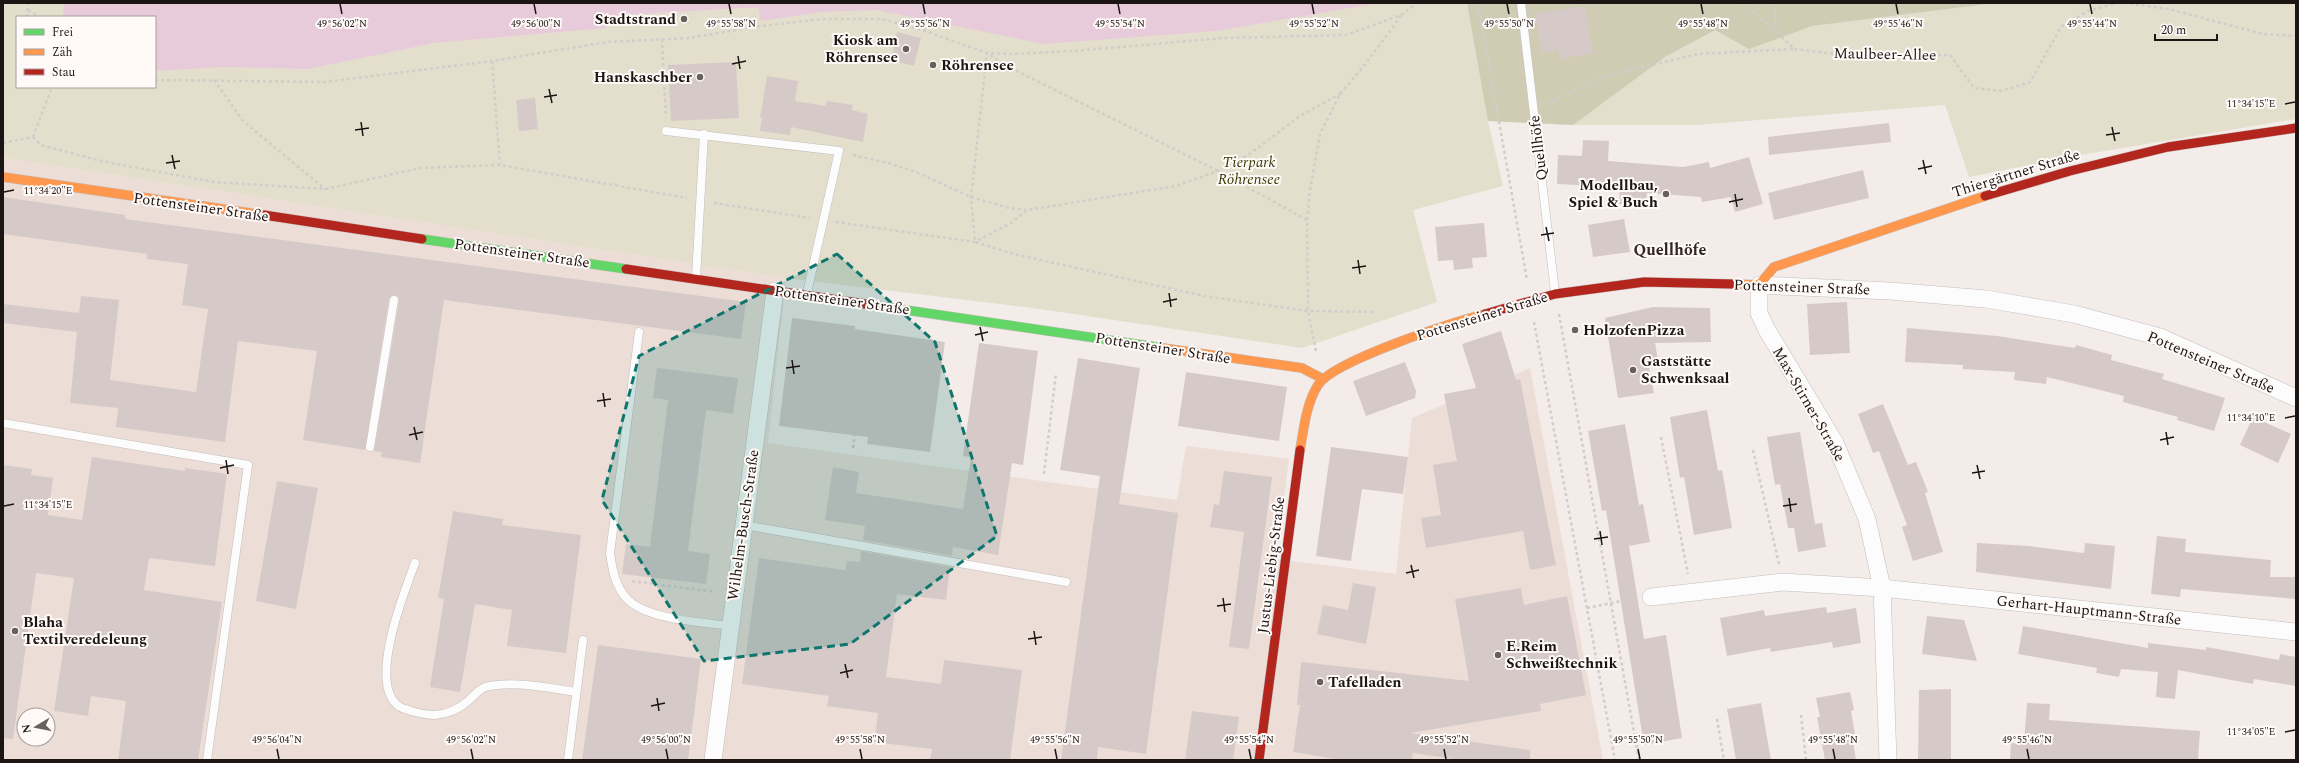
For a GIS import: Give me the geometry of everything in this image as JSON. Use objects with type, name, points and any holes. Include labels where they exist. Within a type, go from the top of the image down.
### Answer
[{"type":"main road","name":"Thiergärtner Straße","points":[[1759,285],[1774,267],[1981,196],[2070,171],[2168,147],[2296,128]]},
{"type":"main road","name":"Pottensteiner Straße","points":[[3,177],[696,278],[775,291],[807,294],[1302,368],[1323,379],[1343,366],[1437,327],[1530,299],[1555,294],[1644,282],[1759,285]]},
{"type":"main road","name":"Justus-Liebig-Straße","points":[[1259,760],[1300,451],[1308,408],[1318,385],[1323,379]]},
{"type":"street","name":"Pottensteiner Straße","points":[[1759,285],[1890,291],[1986,299],[2074,314],[2160,336],[2296,398]]},
{"type":"street","name":"Max-Stirner-Straße","points":[[1759,285],[1759,313],[1764,324],[1835,443],[1867,519],[1882,588],[1888,760]]},
{"type":"street","name":"Wilhelm-Busch-Straße","points":[[713,760],[775,291]]},
{"type":"street","name":"Gerhart-Hauptmann-Straße","points":[[1651,597],[1783,582],[1882,588],[2296,632]]},
{"type":"lane","name":"Quellhöfe","points":[[1521,3],[1555,294]]},
{"type":"lane","points":[[666,130],[838,152],[807,294]]},
{"type":"lane","points":[[696,278],[699,200],[704,134]]},
{"type":"lane","points":[[370,447],[394,300]]},
{"type":"lane","points":[[639,332],[610,552],[615,579],[623,595],[648,613],[682,620],[730,626]]},
{"type":"lane","points":[[3,423],[248,465],[207,760]]},
{"type":"lane","points":[[744,526],[1066,582]]},
{"type":"lane","points":[[415,563],[393,624],[388,650],[387,677],[390,692],[399,706],[428,714],[450,712],[467,702],[476,693],[487,686],[509,683],[576,692]]},
{"type":"lane","points":[[568,760],[583,640]]},
{"type":"path","points":[[27,16],[28,3]]},
{"type":"path","points":[[924,3],[925,31]]},
{"type":"path","points":[[1316,355],[1308,311],[1307,220],[1310,190],[1320,134],[1340,94],[1363,67],[1401,16],[1417,3]]},
{"type":"path","points":[[1478,3],[1530,299],[1615,760]]},
{"type":"path","points":[[1743,3],[1776,31],[1794,49]]},
{"type":"path","points":[[1775,3],[1776,31]]},
{"type":"path","name":"Maulbeer-Allee","points":[[1794,49],[1851,56],[1950,55],[1974,88],[2001,91],[2030,82],[2061,27],[2088,10],[2117,3]]},
{"type":"path","points":[[2124,3],[2169,10],[2263,34],[2296,36]]},
{"type":"path","points":[[28,10],[36,16]]},
{"type":"path","points":[[987,53],[1074,51],[1222,38],[1346,35],[1401,16]]},
{"type":"path","points":[[156,80],[214,79],[325,82],[492,61],[607,42],[689,38],[761,26],[823,19],[882,19],[925,31],[987,53],[1012,68],[1218,171],[1307,220]]},
{"type":"path","points":[[662,39],[666,130]]},
{"type":"path","points":[[1555,100],[1602,77],[1698,54],[1794,49]]},
{"type":"path","points":[[974,242],[971,197],[987,53]]},
{"type":"path","points":[[492,61],[500,165]]},
{"type":"path","points":[[214,79],[243,121],[326,189]]},
{"type":"path","points":[[33,137],[52,88]]},
{"type":"path","points":[[838,152],[909,170],[971,197],[1009,208],[1027,210],[1176,186],[1218,171],[1251,153],[1300,116],[1340,94]]},
{"type":"path","points":[[33,137],[41,145],[101,161],[214,182],[326,189],[420,168],[500,165],[699,200],[974,242],[1014,254],[1204,296],[1308,311],[1375,312]]},
{"type":"path","points":[[3,143],[33,137]]},
{"type":"path","points":[[974,242],[1011,223],[1027,210]]},
{"type":"path","points":[[1555,294],[1638,760]]},
{"type":"path","points":[[853,448],[865,351]]},
{"type":"path","points":[[1044,474],[1056,373]]},
{"type":"path","points":[[1661,437],[1691,592]]},
{"type":"path","points":[[1753,450],[1783,582]]},
{"type":"path","points":[[615,579],[734,595]]},
{"type":"path","points":[[1587,608],[1621,602]]},
{"type":"path","points":[[1800,715],[1806,760]]},
{"type":"path","points":[[1717,719],[1724,760]]},
{"type":"highlighted area","points":[[837,254],[935,342],[997,536],[850,644],[704,661],[602,500],[639,356]]},
{"type":"shaded area","name":"Röhrensee","points":[[64,3],[1379,3],[1216,31],[1045,44],[876,10],[823,12],[761,21],[758,7],[608,16],[606,28],[434,43],[308,69],[223,67],[156,71],[156,16],[63,16]]},
{"type":"shaded area","points":[[1467,3],[1995,3],[1812,26],[1749,49],[1715,30],[1665,57],[1573,125],[1488,121]]},
{"type":"shaded area","points":[[3,158],[786,278],[768,443],[1177,500],[1186,446],[1289,459],[1276,559],[1396,574],[1412,418],[1530,368],[1603,760],[3,760]]},
{"type":"green space","name":"Tierpark Röhrensee","points":[[3,3],[2296,3],[2296,119],[2069,157],[1969,177],[1945,105],[1698,125],[1573,125],[1488,121],[1503,186],[1413,210],[1437,302],[1302,348],[1033,308],[786,278],[3,158]]},
{"type":"building","points":[[1585,6],[1593,53],[1560,59],[1558,49],[1542,52],[1535,14]]},
{"type":"building","name":"Kiosk am Röhrensee","points":[[897,32],[921,38],[914,66],[891,60]]},
{"type":"building","points":[[736,62],[739,118],[671,121],[668,65]]},
{"type":"building","points":[[767,76],[798,81],[795,101],[825,106],[827,101],[853,105],[852,110],[868,114],[863,142],[791,127],[790,135],[760,131],[762,117],[760,118]]},
{"type":"building","points":[[535,98],[538,129],[519,131],[516,100]]},
{"type":"building","points":[[1889,123],[1891,142],[1769,155],[1768,137]]},
{"type":"building","points":[[1583,140],[1609,141],[1608,161],[1683,167],[1709,162],[1710,168],[1749,157],[1763,204],[1735,212],[1731,197],[1702,202],[1701,197],[1647,193],[1646,206],[1619,204],[1620,187],[1557,184],[1558,155],[1582,156]]},
{"type":"building","points":[[1863,170],[1869,198],[1774,220],[1768,193]]},
{"type":"building","points":[[3,197],[125,215],[125,219],[746,302],[741,339],[444,300],[420,463],[381,457],[382,452],[374,451],[399,301],[398,296],[392,295],[389,299],[365,450],[303,440],[317,351],[238,341],[225,442],[116,427],[118,408],[70,403],[77,332],[3,323],[3,304],[79,313],[81,296],[119,300],[110,380],[196,392],[208,309],[182,305],[188,264],[147,259],[147,254],[3,234]]},
{"type":"building","points":[[1624,219],[1630,252],[1593,257],[1588,225]]},
{"type":"building","points":[[1484,223],[1487,257],[1472,258],[1473,268],[1454,270],[1453,260],[1438,261],[1435,227]]},
{"type":"building","points":[[1847,302],[1850,353],[1810,355],[1807,304]]},
{"type":"building","points":[[1653,307],[1710,308],[1711,342],[1655,343],[1659,365],[1649,367],[1654,393],[1618,398],[1605,318]]},
{"type":"building","points":[[792,318],[855,326],[855,329],[945,342],[930,452],[867,444],[868,437],[779,426]]},
{"type":"building","points":[[1907,328],[1997,336],[2075,348],[2076,345],[2112,355],[2111,360],[2164,374],[2162,379],[2225,398],[2214,431],[2177,420],[2178,417],[2123,402],[2124,396],[2047,377],[2046,384],[2014,380],[2015,372],[1963,369],[1963,365],[1905,362]]},
{"type":"building","points":[[1501,331],[1516,380],[1520,379],[1556,565],[1530,570],[1523,531],[1426,548],[1421,518],[1441,515],[1433,465],[1457,461],[1444,394],[1476,388],[1462,344]]},
{"type":"building","points":[[979,343],[1038,351],[1023,465],[1012,463],[998,555],[953,547],[952,556],[863,540],[865,526],[825,520],[833,467],[859,472],[856,493],[963,509],[971,457],[963,456]]},
{"type":"building","points":[[1078,358],[1140,368],[1119,504],[1178,513],[1146,754],[1098,747],[1097,760],[1061,760],[1100,476],[1060,470]]},
{"type":"building","points":[[1405,362],[1416,391],[1415,398],[1366,416],[1353,381]]},
{"type":"building","points":[[657,368],[738,378],[733,414],[706,410],[688,551],[710,554],[706,584],[622,574],[626,544],[650,547],[668,400],[653,398]]},
{"type":"building","points":[[1186,372],[1287,387],[1279,441],[1178,426]]},
{"type":"building","points":[[1883,404],[1908,465],[1916,462],[1928,492],[1925,493],[1943,552],[1913,561],[1902,527],[1907,525],[1879,451],[1873,453],[1858,414]]},
{"type":"building","points":[[1707,410],[1718,471],[1722,470],[1732,528],[1694,535],[1684,477],[1680,478],[1670,417]]},
{"type":"building","points":[[2253,417],[2291,434],[2278,463],[2240,445]]},
{"type":"building","points":[[1625,424],[1639,505],[1643,504],[1650,542],[1629,546],[1644,639],[1666,635],[1682,738],[1644,745],[1606,510],[1602,511],[1588,431]]},
{"type":"building","points":[[1800,432],[1815,524],[1822,523],[1826,547],[1798,552],[1794,528],[1788,528],[1780,484],[1775,485],[1767,437]]},
{"type":"building","points":[[1331,447],[1408,457],[1403,494],[1362,489],[1351,561],[1316,556]]},
{"type":"building","points":[[92,457],[185,471],[185,468],[227,474],[215,566],[149,558],[144,590],[222,602],[198,760],[118,760],[126,701],[91,696],[88,716],[56,711],[56,707],[55,707],[74,578],[36,573],[17,707],[16,707],[13,739],[3,738],[3,465],[32,469],[31,475],[53,478],[48,515],[82,520]]},
{"type":"building","points":[[1224,471],[1272,477],[1249,649],[1229,647],[1244,532],[1210,527],[1214,504],[1219,505]]},
{"type":"building","points":[[277,481],[318,488],[296,609],[256,601]]},
{"type":"building","points":[[453,511],[503,519],[502,525],[581,535],[566,653],[507,646],[512,610],[475,604],[460,692],[430,687],[444,599],[438,598]]},
{"type":"building","points":[[2157,536],[2186,539],[2185,552],[2271,560],[2270,577],[2296,577],[2296,599],[2181,589],[2180,597],[2151,594]]},
{"type":"building","points":[[1977,543],[2029,546],[2084,553],[2085,543],[2115,546],[2111,589],[1976,572]]},
{"type":"building","points":[[861,551],[950,567],[946,600],[897,594],[886,677],[941,684],[944,660],[1022,670],[1010,760],[930,760],[932,749],[874,742],[878,713],[827,706],[829,696],[742,684],[759,558],[845,570],[847,561],[860,562]]},
{"type":"building","points":[[1353,583],[1376,587],[1366,644],[1317,634],[1323,605],[1348,610]]},
{"type":"building","points":[[1521,588],[1524,605],[1567,596],[1586,695],[1540,704],[1541,711],[1410,733],[1530,750],[1530,760],[1460,760],[1413,753],[1412,760],[1341,760],[1293,752],[1300,705],[1297,705],[1301,662],[1469,681],[1455,599]]},
{"type":"building","points":[[1826,607],[1827,613],[1856,608],[1861,643],[1833,648],[1832,642],[1771,652],[1770,648],[1727,656],[1720,618],[1764,610],[1765,616]]},
{"type":"building","points":[[1927,616],[1964,620],[1977,661],[1922,654]]},
{"type":"building","points":[[2023,626],[2148,648],[2148,643],[2206,650],[2206,647],[2279,660],[2280,654],[2296,657],[2296,686],[2254,679],[2253,684],[2178,670],[2175,699],[2156,697],[2158,672],[2121,669],[2119,677],[2096,673],[2097,668],[2018,654]]},
{"type":"building","points":[[598,645],[701,659],[688,760],[582,760]]},
{"type":"building","points":[[1951,689],[1951,760],[1918,760],[1919,690]]},
{"type":"building","points":[[1850,692],[1854,710],[1851,711],[1856,740],[1853,741],[1856,760],[1825,760],[1817,717],[1820,717],[1816,698]]},
{"type":"building","points":[[1761,703],[1771,760],[1736,760],[1727,709]]},
{"type":"building","points":[[2027,703],[2050,704],[2049,720],[2200,731],[2198,760],[2010,760],[2011,743],[2024,744]]},
{"type":"building","points":[[1192,711],[1239,717],[1233,760],[1185,760]]},
{"type":"traffic: fast","points":[[422,239],[626,269]]},
{"type":"traffic: fast","points":[[872,305],[1163,348]]},
{"type":"traffic: slow","points":[[3,177],[264,215]]},
{"type":"traffic: slow","points":[[1733,284],[1759,285],[1774,267],[1985,196]]},
{"type":"traffic: slow","points":[[1300,450],[1306,416],[1311,400],[1318,385],[1328,375],[1369,354],[1448,325],[1485,314]]},
{"type":"traffic: slow","points":[[1163,348],[1302,368],[1323,379]]},
{"type":"traffic: jam","points":[[1985,196],[2070,171],[2168,147],[2296,128]]},
{"type":"traffic: jam","points":[[264,215],[422,239]]},
{"type":"traffic: jam","points":[[626,269],[872,305]]},
{"type":"traffic: jam","points":[[1485,314],[1555,294],[1644,282],[1733,284]]},
{"type":"traffic: jam","points":[[1259,760],[1300,450]]},
{"type":"place","name":"Stadtstrand","points":[[684,19]]},
{"type":"place","name":"Kiosk am Röhrensee","points":[[906,49]]},
{"type":"place","name":"Röhrensee","points":[[933,65]]},
{"type":"place","name":"Hanskaschber","points":[[700,77]]},
{"type":"place","name":"Modellbau, Spiel & Buch","points":[[1666,194]]},
{"type":"place","name":"HolzofenPizza","points":[[1575,330]]},
{"type":"place","name":"Gaststätte Schwenksaal","points":[[1633,370]]},
{"type":"place","name":"Blaha Textilveredeleung","points":[[15,631]]},
{"type":"place","name":"E.Reim Schweißtechnik","points":[[1498,655]]},
{"type":"place","name":"Tafelladen","points":[[1320,682]]},
{"type":"district","name":"Quellhöfe","points":[[1670,249]]}]
